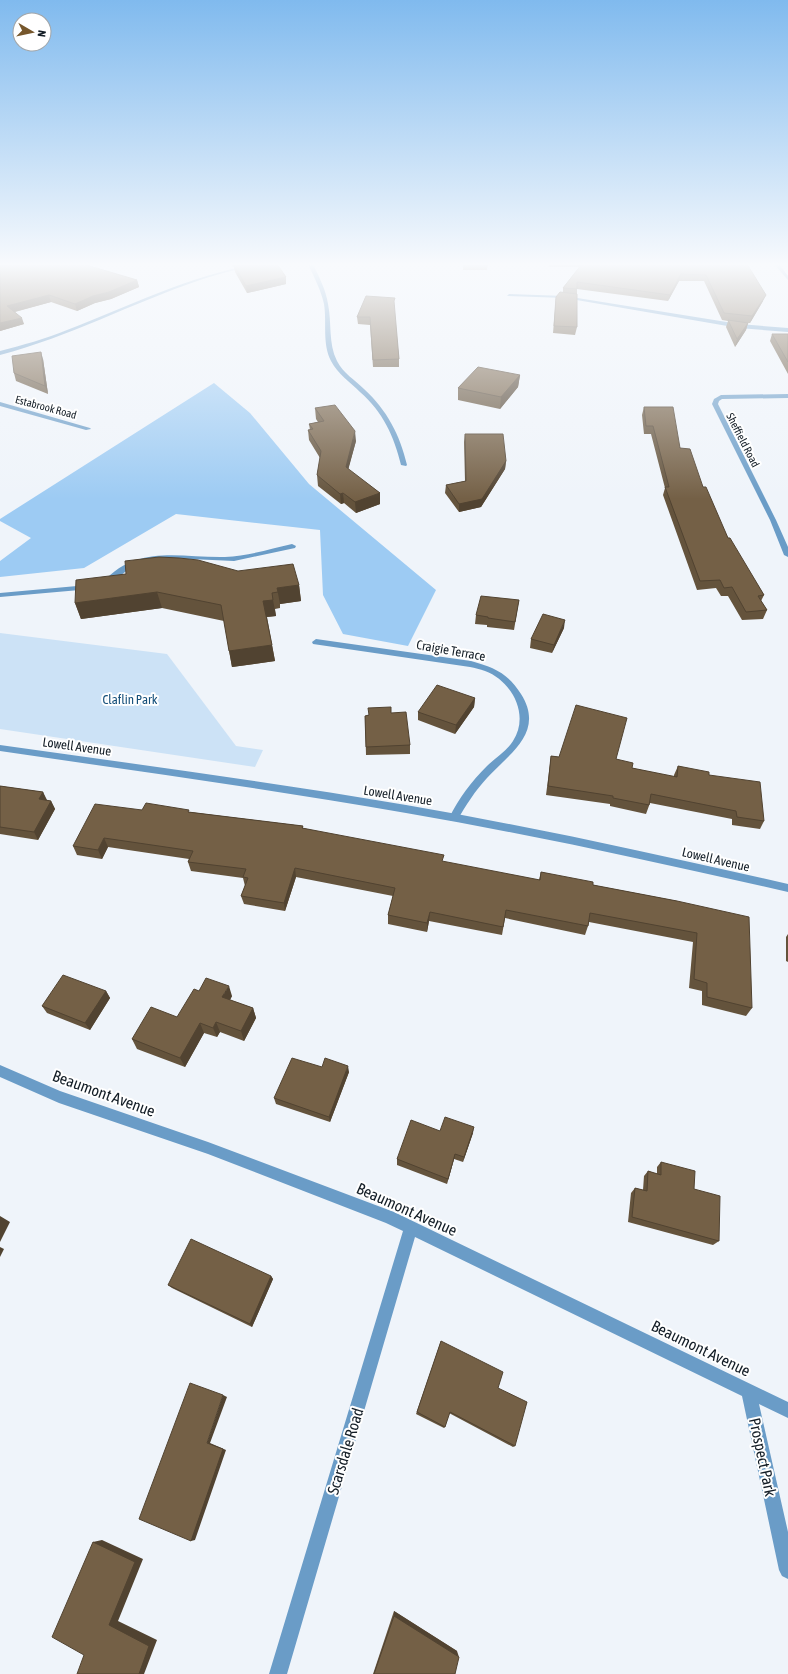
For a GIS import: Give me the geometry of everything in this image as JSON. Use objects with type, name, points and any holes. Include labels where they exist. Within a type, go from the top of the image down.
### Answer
[{"type":"street","points":[[0,353],[37,342]]},
{"type":"street","points":[[328,342],[329,348],[335,363],[343,373],[381,408],[397,437],[404,465]]},
{"type":"street","name":"Sheffield Road","points":[[788,396],[720,397],[716,400],[715,404],[773,520],[788,555]]},
{"type":"street","name":"Estabrook Road","points":[[0,404],[88,429]]},
{"type":"street","points":[[0,595],[27,594],[96,585],[107,582],[134,563],[145,560],[174,556],[217,559],[236,558],[292,546]]},
{"type":"street","name":"Craigie Terrace","points":[[316,642],[471,664],[487,669],[496,674],[516,691],[522,700],[525,710],[523,728],[518,741],[474,786],[466,796],[454,818]]},
{"type":"street","name":"Lowell Avenue","points":[[0,748],[370,803],[615,849],[788,888]]},
{"type":"street","name":"Beaumont Avenue","points":[[0,1071],[59,1097],[208,1148],[389,1217],[788,1410]]},
{"type":"street","name":"Scarsdale Road","points":[[278,1674],[411,1228]]},
{"type":"street","name":"Prospect Park","points":[[748,1390],[788,1570]]},
{"type":"green space","name":"Claflin Park","points":[[0,633],[167,654],[236,746],[263,750],[255,767],[0,729]]},
{"type":"shaded area","points":[[214,383],[250,413],[309,484],[436,590],[408,646],[343,634],[323,595],[320,530],[176,514],[84,568],[0,577],[0,561],[31,538],[0,521],[0,519]]},
{"type":"building","points":[[372,342],[398,342],[399,359],[373,360]]},
{"type":"building","points":[[777,342],[788,342],[788,362]]},
{"type":"building","points":[[41,352],[45,386],[14,373],[12,356]]},
{"type":"building","points":[[478,367],[520,375],[501,397],[458,388]]},
{"type":"building","points":[[335,405],[355,431],[346,467],[380,493],[355,502],[343,493],[340,494],[317,475],[321,451],[308,430],[313,429],[309,424],[324,421],[315,408]]},
{"type":"building","points":[[644,407],[673,407],[680,448],[690,449],[703,487],[706,487],[728,538],[730,538],[764,595],[758,596],[767,610],[746,612],[732,587],[724,588],[720,580],[700,581],[665,487],[669,487],[653,426],[646,426]]},
{"type":"building","points":[[465,434],[503,434],[506,461],[482,499],[459,504],[446,485],[466,481]]},
{"type":"building","points":[[159,557],[198,560],[238,571],[293,564],[299,585],[277,588],[278,592],[272,593],[273,600],[263,601],[272,645],[229,651],[221,605],[157,592],[75,603],[76,580],[126,574],[125,561]]},
{"type":"building","points":[[481,596],[519,600],[515,622],[476,615]]},
{"type":"building","points":[[543,614],[565,620],[554,645],[531,639]]},
{"type":"building","points":[[437,685],[475,698],[456,725],[418,712]]},
{"type":"building","points":[[576,705],[627,718],[616,759],[633,763],[632,768],[677,777],[678,766],[709,772],[709,775],[760,782],[764,821],[737,817],[736,811],[651,794],[649,805],[613,798],[613,796],[548,786],[551,756],[559,757]]},
{"type":"building","points":[[391,707],[391,713],[406,712],[410,745],[366,747],[365,716],[369,715],[368,708]]},
{"type":"building","points":[[0,786],[43,792],[39,799],[51,801],[34,832],[0,827]]},
{"type":"building","points":[[146,803],[189,810],[188,812],[303,826],[302,828],[444,855],[442,861],[540,880],[541,872],[593,882],[593,885],[677,901],[749,917],[752,1008],[707,997],[707,983],[694,979],[697,933],[590,913],[588,926],[506,910],[503,927],[430,912],[427,923],[388,915],[395,888],[295,868],[284,903],[241,896],[248,878],[243,877],[246,869],[188,862],[193,851],[104,838],[98,850],[73,846],[95,804],[142,810]]},
{"type":"building","points":[[63,975],[106,991],[85,1023],[42,1006]]},
{"type":"building","points":[[206,978],[229,986],[222,997],[253,1008],[241,1031],[216,1022],[213,1028],[200,1023],[180,1058],[132,1039],[151,1007],[177,1017],[194,989],[199,991]]},
{"type":"building","points":[[292,1058],[322,1067],[325,1058],[348,1066],[329,1117],[274,1098]]},
{"type":"building","points":[[445,1117],[474,1127],[464,1157],[455,1154],[448,1179],[397,1159],[411,1120],[440,1131]]},
{"type":"building","points":[[661,1162],[695,1171],[694,1189],[720,1196],[719,1241],[632,1217],[635,1188],[647,1191],[648,1171],[661,1175]]},
{"type":"building","points":[[191,1239],[271,1276],[250,1324],[168,1285]]},
{"type":"building","points":[[441,1341],[503,1372],[498,1388],[527,1402],[515,1446],[450,1412],[445,1427],[417,1412]]},
{"type":"building","points":[[190,1383],[223,1395],[207,1443],[223,1449],[191,1541],[139,1519]]},
{"type":"building","points":[[93,1542],[135,1562],[109,1625],[149,1646],[139,1674],[77,1674],[84,1655],[52,1637]]},
{"type":"building","points":[[394,1616],[459,1657],[455,1674],[374,1674]]}]
